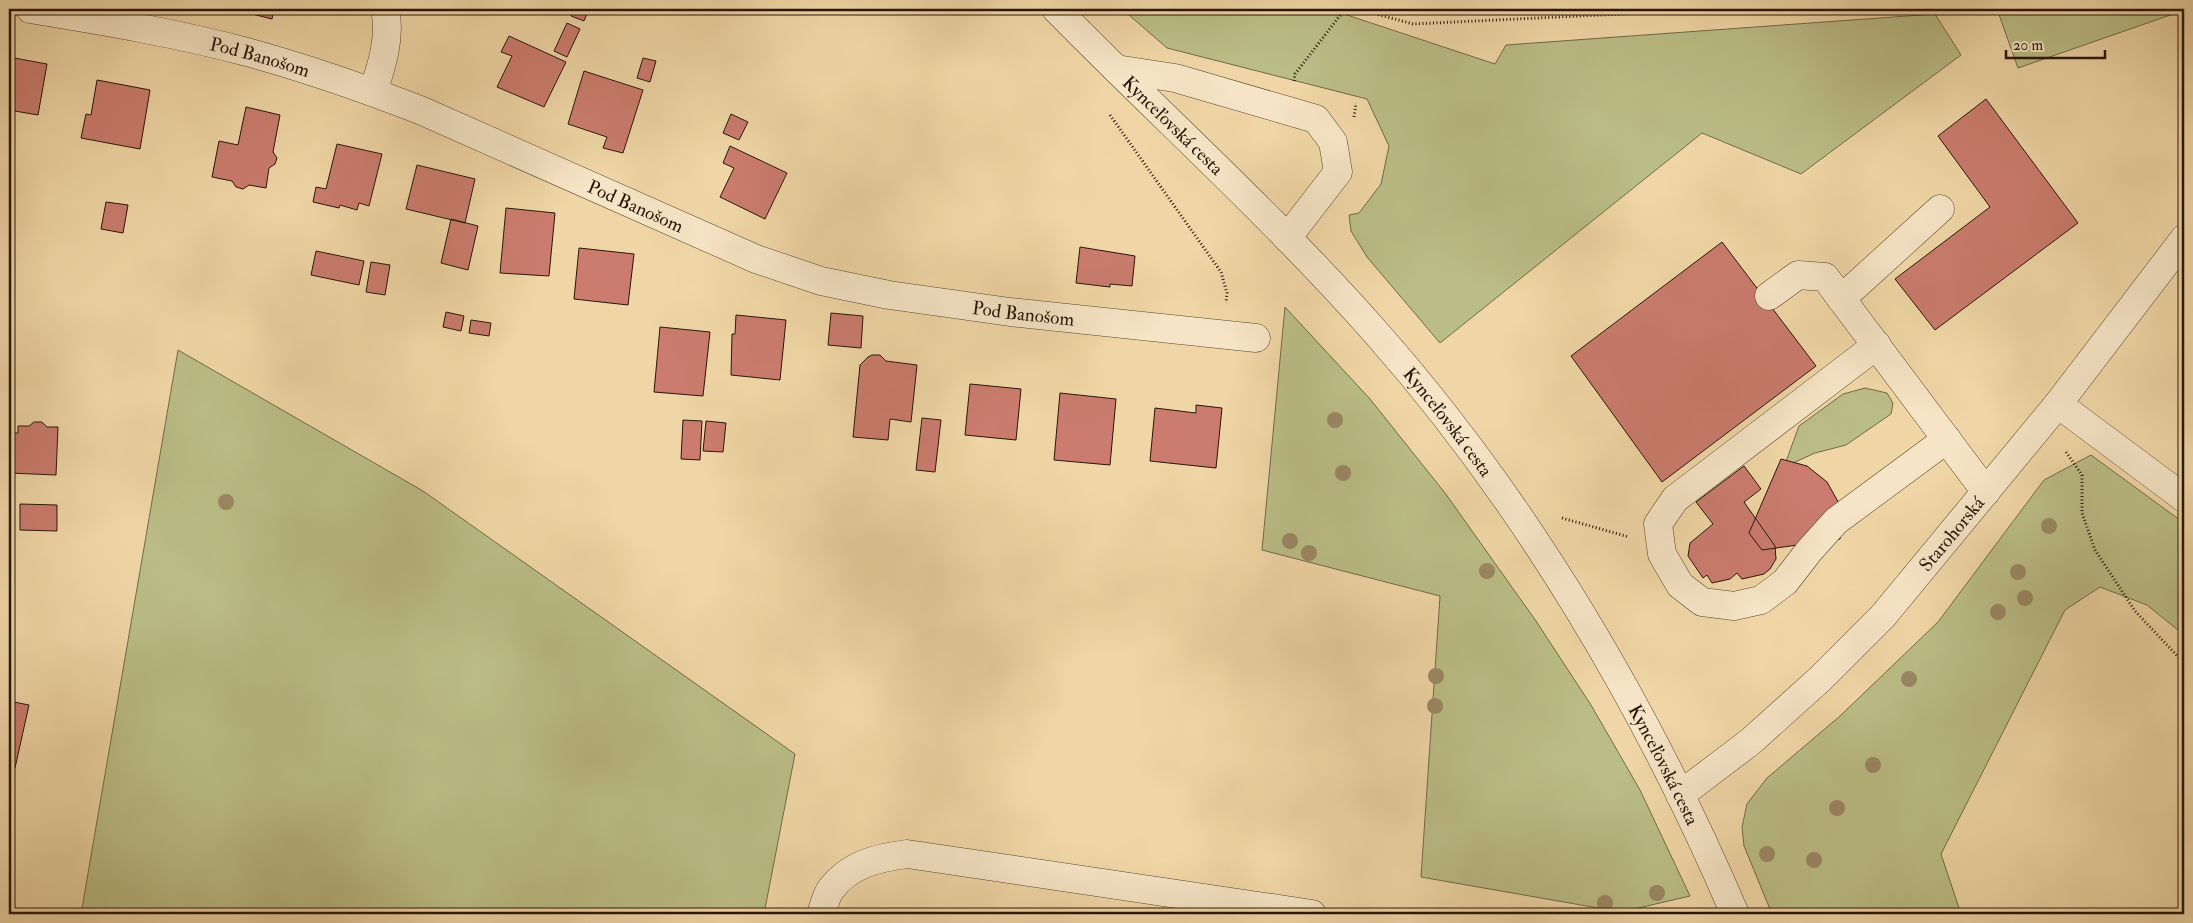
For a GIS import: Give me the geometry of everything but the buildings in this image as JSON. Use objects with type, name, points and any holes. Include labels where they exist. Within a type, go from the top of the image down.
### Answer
[{"type":"street","name":"Pod Banošom","points":[[30,9],[165,33],[247,52],[373,92],[420,110],[756,259],[821,281],[889,295],[1010,312],[1256,338]]},
{"type":"street","points":[[373,92],[384,58],[387,17],[385,9]]},
{"type":"street","name":"Kynceľovská cesta","points":[[1056,9],[1288,238],[1372,329],[1474,453],[1566,591],[1608,661],[1680,795],[1735,914]]},
{"type":"street","points":[[1116,69],[1175,78],[1316,119],[1333,142],[1338,172],[1288,238]]},
{"type":"street","points":[[1841,299],[1940,209]]},
{"type":"street","name":"Starohorská","points":[[1680,795],[1750,742],[1820,679],[1883,616],[2058,404],[2184,239]]},
{"type":"street","points":[[1769,296],[1798,275],[1826,278],[1986,492]]},
{"type":"street","points":[[1877,345],[1675,499],[1658,524],[1662,554],[1680,585],[1702,602],[1734,606],[1761,600],[1785,582],[1836,521],[1947,440]]},
{"type":"street","points":[[2058,404],[2184,498]]},
{"type":"street","points":[[821,914],[829,890],[849,872],[875,859],[907,854],[1312,914]]},
{"type":"path","points":[[1292,90],[1295,74],[1345,9]]},
{"type":"path","points":[[1358,9],[1413,24],[1725,9]]},
{"type":"path","points":[[1110,115],[1224,279],[1227,293],[1225,335]]},
{"type":"path","points":[[2066,452],[2082,475],[2082,513],[2095,550],[2135,611],[2184,663]]},
{"type":"path","points":[[1562,518],[1609,530],[1661,548]]},
{"type":"green space","points":[[1122,9],[1329,9],[1495,64],[1506,45],[1935,14],[1961,55],[1801,174],[1702,133],[1440,343],[1367,257],[1351,231],[1349,215],[1359,213],[1381,184],[1389,146],[1367,99],[1167,48]]},
{"type":"green space","points":[[1997,9],[2178,9],[2179,12],[2018,68]]},
{"type":"green space","points":[[1285,307],[1370,399],[1445,493],[1536,621],[1591,705],[1640,790],[1690,896],[1621,912],[1421,877],[1440,596],[1262,550]]},
{"type":"green space","points":[[178,350],[423,491],[795,754],[764,914],[81,914]]},
{"type":"green space","points":[[1865,388],[1887,393],[1893,403],[1891,414],[1846,445],[1815,453],[1784,467],[1799,426],[1843,394]]},
{"type":"green space","points":[[2091,455],[2184,523],[2184,635],[2147,605],[2100,587],[2065,610],[1941,854],[1961,914],[1772,914],[1744,846],[1742,827],[1747,804],[1767,778],[1840,716],[1938,622],[2044,480]]}]
